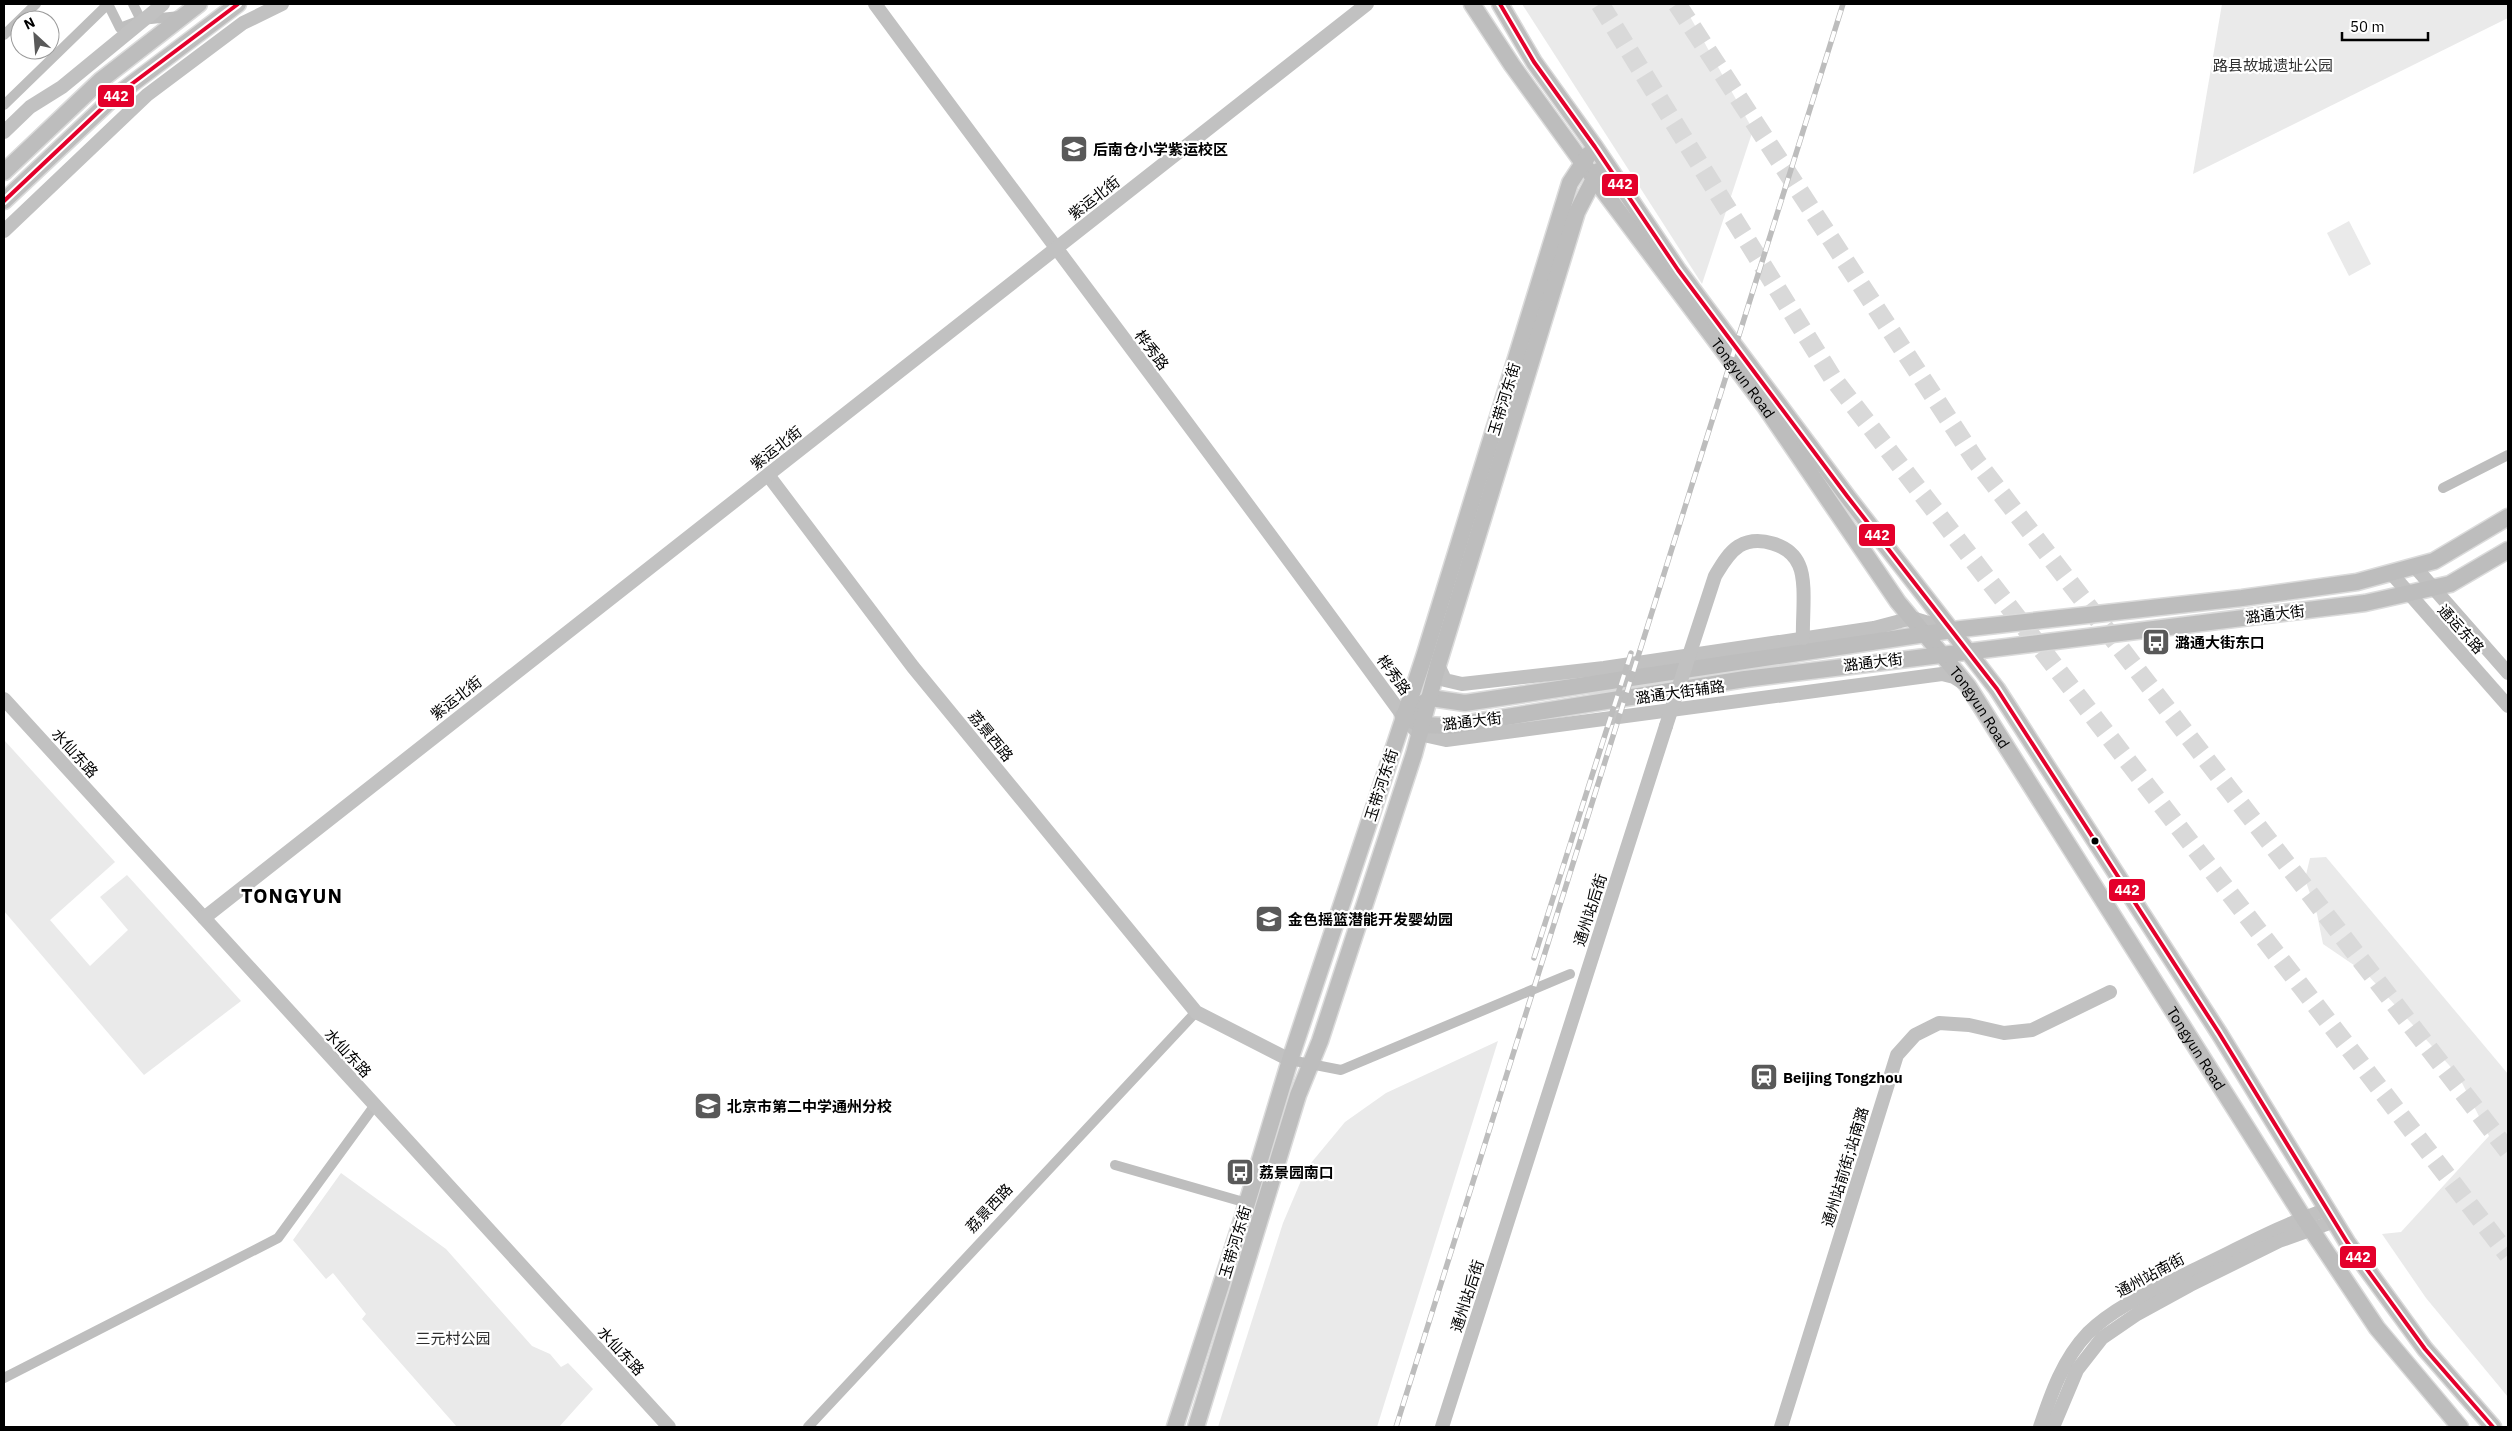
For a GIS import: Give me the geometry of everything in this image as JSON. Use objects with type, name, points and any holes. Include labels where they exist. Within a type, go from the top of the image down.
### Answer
[{"type":"main road","points":[[4,172],[101,80],[181,16],[199,4]]},
{"type":"main road","points":[[4,201],[112,98],[238,4]]},
{"type":"main road","name":"Tongyun Road","points":[[1472,4],[1512,65],[1582,162],[1764,405],[1898,602],[1968,686],[2307,1224],[2377,1328],[2460,1427]]},
{"type":"main road","name":"Tongyun Road","points":[[1500,4],[1534,62],[1696,293],[1846,496],[1997,689],[2047,764],[2347,1242],[2425,1349],[2493,1427]]},
{"type":"main road","name":"玉带河东街","points":[[1176,1427],[1290,1060],[1424,657],[1570,183],[1582,162],[1595,147]]},
{"type":"main road","name":"玉带河东街","points":[[1196,1427],[1259,1217],[1310,1064],[1320,1041],[1431,698],[1438,665],[1577,212],[1593,177],[1605,161]]},
{"type":"main road","name":"潞通大街","points":[[2508,518],[2434,561],[2356,582],[2242,598],[1952,630],[1465,703],[1431,698],[1403,716],[1420,730],[1744,679],[1894,659],[1943,656],[1967,651],[2365,603],[2407,592],[2450,584],[2508,550]]},
{"type":"street","points":[[4,35],[36,4]]},
{"type":"street","points":[[4,105],[108,4],[119,34],[121,64]]},
{"type":"street","points":[[133,4],[141,20]]},
{"type":"street","points":[[4,132],[30,107],[62,87],[119,34],[163,4]]},
{"type":"street","points":[[4,231],[147,95],[243,23],[282,4]]},
{"type":"street","name":"桦秀路","points":[[875,4],[1055,249],[1271,534],[1403,716]]},
{"type":"street","name":"紫运北街","points":[[204,918],[1367,4]]},
{"type":"street","points":[[141,20],[181,16]]},
{"type":"street","points":[[2443,488],[2508,455]]},
{"type":"street","name":"荔景西路","points":[[768,475],[913,667],[1196,1012],[1290,1060]]},
{"type":"street","name":"通州站后街","points":[[1442,1427],[1715,576],[1725,559],[1739,546],[1757,541],[1773,543],[1789,552],[1799,565],[1802,581],[1803,638]]},
{"type":"street","name":"通运东路","points":[[2415,567],[2508,673]]},
{"type":"street","name":"通运东路","points":[[2391,573],[2508,706]]},
{"type":"street","points":[[1438,665],[1445,680],[1462,684],[1604,668],[1874,628],[1912,618],[1952,630]]},
{"type":"street","name":"潞通大街辅路","points":[[1420,730],[1446,740],[1942,674],[1954,677],[1968,686]]},
{"type":"street","name":"水仙东路","points":[[4,699],[669,1427]]},
{"type":"street","points":[[1290,1060],[1341,1070],[1570,974]]},
{"type":"street","name":"通州站前街;站南潞","points":[[1781,1427],[1897,1056],[1915,1035],[1939,1023],[1969,1025],[2004,1033],[2032,1030],[2110,992]]},
{"type":"street","name":"荔景西路","points":[[808,1427],[1196,1012]]},
{"type":"street","points":[[4,1378],[278,1238],[374,1106]]},
{"type":"street","points":[[1115,1165],[1247,1202]]},
{"type":"street","name":"通州站南街","points":[[2040,1427],[2057,1380],[2069,1356],[2089,1333],[2127,1304],[2331,1215]]},
{"type":"street","name":"通州站南街","points":[[2053,1427],[2077,1370],[2102,1338],[2137,1314],[2190,1285],[2279,1241],[2307,1224]]},
{"type":"green space","points":[[1522,4],[1683,4],[1753,130],[1702,284]]},
{"type":"green space","name":"路县故城遗址公园","points":[[2222,4],[2508,4],[2508,18],[2193,174]]},
{"type":"green space","points":[[2349,221],[2371,264],[2349,276],[2327,233]]},
{"type":"green space","points":[[4,740],[115,862],[50,920],[90,966],[128,930],[100,897],[127,875],[241,1001],[144,1075],[4,911]]},
{"type":"green space","points":[[2326,857],[2508,1074],[2508,1397],[2426,1298],[2382,1234],[2401,1232],[2489,1136],[2458,1075],[2367,974],[2323,944],[2317,914],[2305,879],[2310,858]]},
{"type":"green space","points":[[1498,1041],[1377,1427],[1218,1427],[1283,1223],[1306,1169],[1345,1122],[1386,1093]]},
{"type":"green space","name":"三元村公园","points":[[341,1173],[446,1249],[532,1346],[550,1354],[561,1367],[568,1363],[593,1389],[559,1427],[457,1427],[362,1319],[366,1314],[333,1273],[326,1279],[293,1240]]},
{"type":"tunnel","points":[[1600,4],[1832,377],[2508,1255]]},
{"type":"tunnel","points":[[1677,4],[1976,461],[2508,1151]]},
{"type":"railway","points":[[1396,1427],[1843,4]]},
{"type":"railway","points":[[1534,958],[1631,653]]},
{"type":"transit line","name":"442","points":[[4,201],[113,98],[238,4]]},
{"type":"transit line","name":"442","points":[[1500,4],[1534,62],[1595,147],[1678,270],[1847,496],[1997,689],[2219,1033],[2347,1242],[2425,1349],[2493,1427]]},
{"type":"place","name":"后南仓小学紫运校区","points":[[1074,149]]},
{"type":"place","name":"潞通大街东口","points":[[2156,642]]},
{"type":"place","name":"金色摇篮潜能开发婴幼园","points":[[1269,919]]},
{"type":"place","name":"Beijing Tongzhou","points":[[1764,1077]]},
{"type":"place","name":"北京市第二中学通州分校","points":[[708,1106]]},
{"type":"place","name":"荔景园南口","points":[[1240,1172]]},
{"type":"district","name":"TONGYUN","points":[[292,895]]}]
